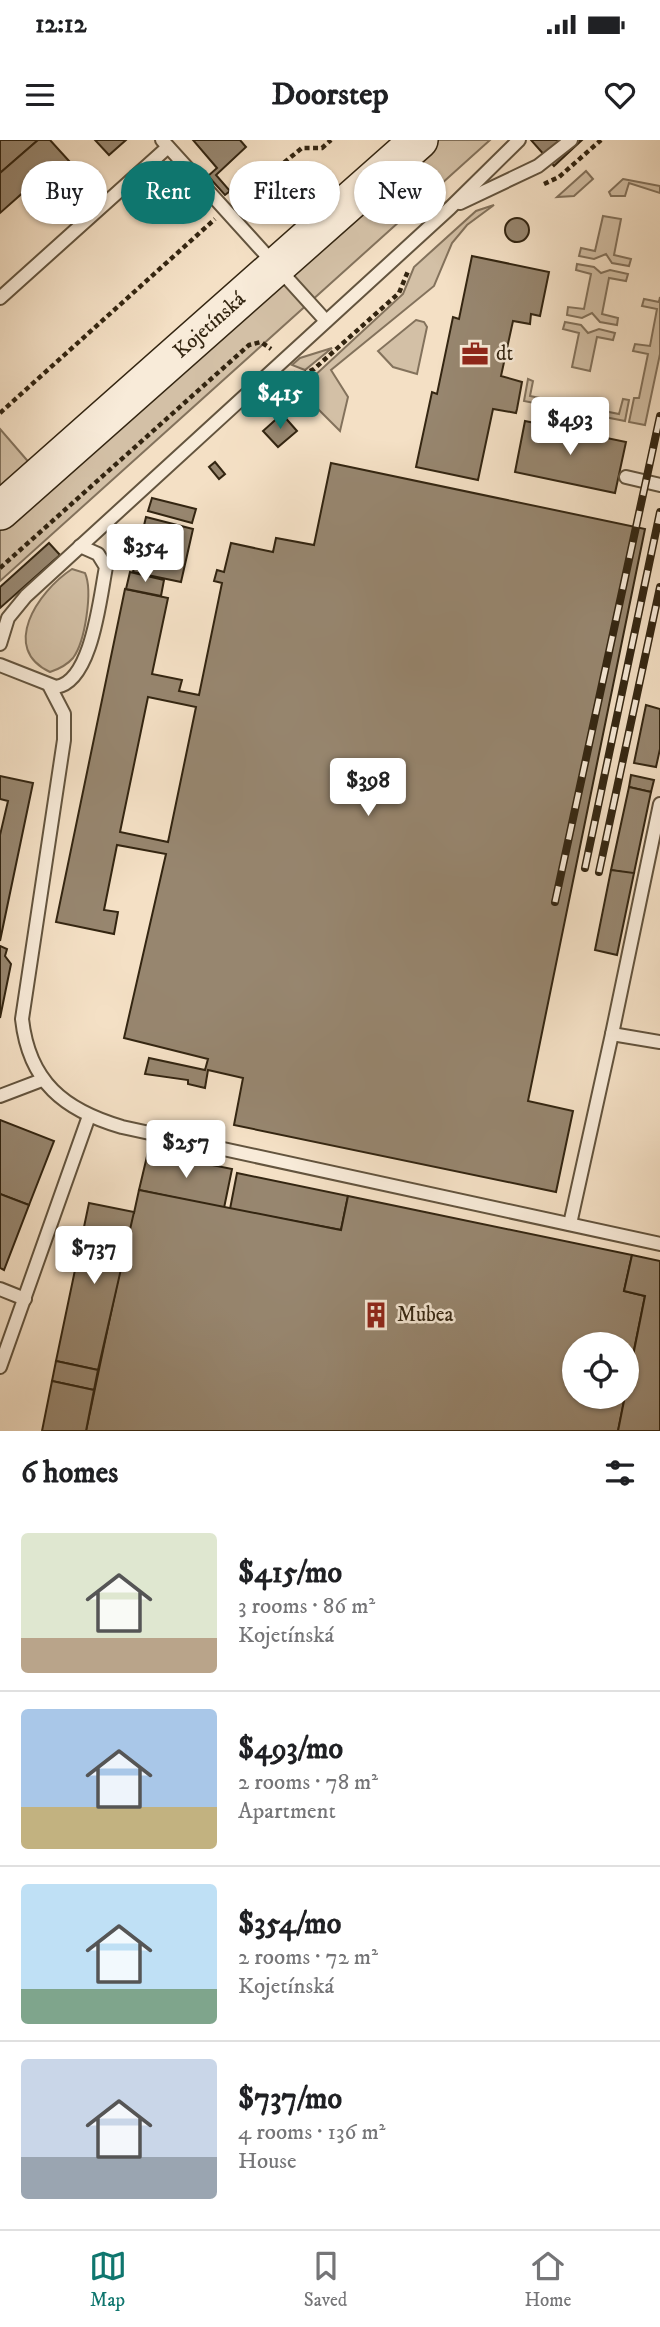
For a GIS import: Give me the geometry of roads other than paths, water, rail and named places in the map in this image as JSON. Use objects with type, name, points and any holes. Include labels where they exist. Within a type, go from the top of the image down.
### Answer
[{"type":"main road","name":"Kojetínská","points":[[0,511],[419,140]]},
{"type":"lane","points":[[0,644],[8,618],[21,601],[450,208],[519,140]]},
{"type":"lane","points":[[450,208],[538,166],[571,140]]},
{"type":"lane","points":[[0,298],[165,143],[326,321]]},
{"type":"lane","points":[[626,477],[660,485]]},
{"type":"lane","points":[[0,665],[50,687],[64,686],[82,666],[92,633],[106,564],[94,551],[80,546]]},
{"type":"lane","points":[[50,687],[64,714],[64,740],[22,1019],[28,1049],[42,1080],[60,1099],[89,1116],[122,1127],[660,1244]]},
{"type":"lane","points":[[570,1224],[660,804]]},
{"type":"lane","points":[[612,1034],[660,1042]]},
{"type":"lane","points":[[0,1096],[42,1080]]},
{"type":"lane","points":[[0,1367],[89,1116]]},
{"type":"lane","points":[[0,1289],[25,1299]]},
{"type":"railway","points":[[555,902],[660,416]]},
{"type":"railway","points":[[585,868],[660,512]]},
{"type":"railway","points":[[599,872],[660,587]]},
{"type":"place","name":"dt","points":[[475,354]]},
{"type":"place","name":"Mubea","points":[[376,1315]]}]
